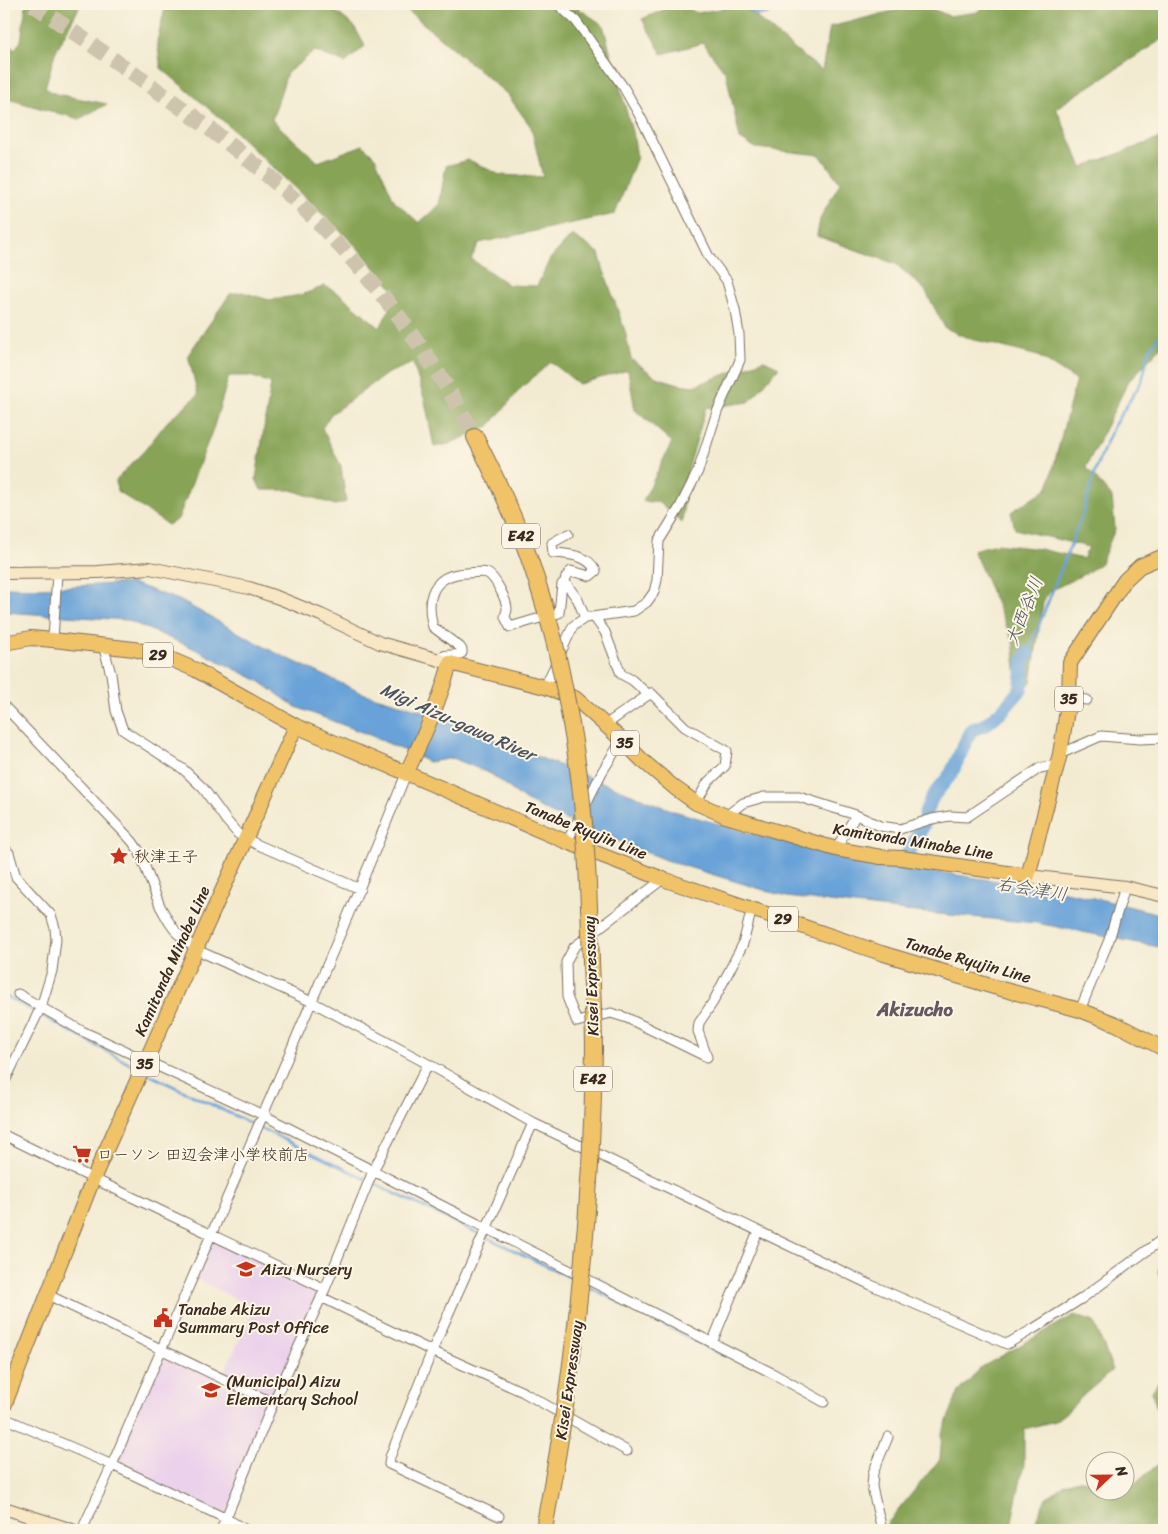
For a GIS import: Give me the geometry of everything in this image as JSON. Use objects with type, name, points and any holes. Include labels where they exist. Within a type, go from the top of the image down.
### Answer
[{"type":"highway","name":"Kisei Expressway","points":[[475,437],[519,531],[543,600],[554,640],[572,731],[585,835],[594,1048],[589,1192],[570,1382],[545,1524]]},
{"type":"main road","name":"35","points":[[1028,876],[1059,760],[1069,698],[1070,664],[1125,580],[1140,566],[1164,556]]},
{"type":"main road","name":"Tanabe Ryujin Line","points":[[4,643],[31,638],[53,637],[134,649],[175,661],[196,670],[296,726],[407,770],[568,842],[663,879],[882,953],[994,987],[1080,1010],[1116,1024],[1164,1050]]},
{"type":"main road","name":"Kamitonda Minabe Line","points":[[444,662],[545,687],[574,698],[675,788],[696,802],[726,816],[836,849],[881,857],[905,858],[1028,876]]},
{"type":"main road","points":[[407,770],[445,682],[444,662]]},
{"type":"main road","name":"Kamitonda Minabe Line","points":[[4,1406],[93,1179],[296,726]]},
{"type":"street","points":[[545,687],[573,626],[589,618],[634,611],[647,602],[654,592],[657,580],[659,541],[680,507],[698,471],[717,412],[740,360],[739,334],[728,281],[709,256],[641,118],[624,88],[576,21],[556,4]]},
{"type":"street","points":[[555,614],[559,613],[562,584],[571,571],[590,576],[596,570],[593,564],[576,555],[553,552],[552,543],[568,534]]},
{"type":"street","points":[[4,572],[57,574],[150,568],[249,588],[321,615],[380,643],[444,662]]},
{"type":"street","points":[[444,662],[442,656],[448,654],[460,655],[462,650],[433,627],[429,601],[438,583],[450,575],[486,573],[492,578],[500,588],[507,609],[505,617],[510,627],[540,618]]},
{"type":"street","points":[[53,637],[57,574]]},
{"type":"street","points":[[565,582],[589,618],[605,632],[621,674],[650,693],[685,727],[728,752],[725,766],[708,782],[696,802]]},
{"type":"street","points":[[103,645],[111,674],[116,711],[123,730],[182,769],[203,788],[238,834],[256,844],[360,889]]},
{"type":"street","points":[[605,726],[649,694]]},
{"type":"street","points":[[1069,698],[1087,700]]},
{"type":"street","points":[[4,706],[132,841],[139,851],[160,906],[169,922],[177,933],[197,950],[312,1002],[428,1064],[532,1123],[871,1285],[1007,1344],[1033,1330],[1081,1299],[1164,1238]]},
{"type":"street","points":[[726,816],[743,803],[764,797],[800,797],[856,815],[880,826],[900,829],[932,819],[950,816],[967,817],[1040,768],[1059,760],[1101,736],[1164,738]]},
{"type":"street","points":[[568,842],[602,772],[622,740]]},
{"type":"street","points":[[82,1530],[112,1465],[312,1002],[360,889],[407,770]]},
{"type":"street","points":[[836,849],[856,815]]},
{"type":"street","points":[[4,848],[8,853],[16,877],[51,914],[56,940],[52,971],[41,1007],[4,1083]]},
{"type":"street","points":[[1028,876],[1123,893],[1164,896]]},
{"type":"street","points":[[663,879],[574,947],[566,962],[567,997],[577,1022],[611,1013],[627,1018],[707,1057],[698,1031],[699,1022],[713,1002],[743,944],[752,908]]},
{"type":"street","points":[[1080,1010],[1109,940],[1123,893]]},
{"type":"street","points":[[18,994],[82,1031],[263,1116],[712,1343],[824,1402]]},
{"type":"street","points":[[222,1530],[272,1403],[323,1293],[374,1172],[428,1064]]},
{"type":"street","points":[[499,1516],[389,1464],[390,1457],[432,1351],[532,1123]]},
{"type":"street","points":[[4,1135],[212,1234],[432,1351],[523,1392],[627,1450]]},
{"type":"street","points":[[712,1343],[758,1231]]},
{"type":"street","points":[[48,1295],[272,1403]]},
{"type":"street","points":[[4,1418],[112,1465],[246,1530]]},
{"type":"street","points":[[882,1530],[872,1486],[873,1473],[888,1437]]},
{"type":"street","points":[[4,1508],[72,1530]]},
{"type":"shaded area","points":[[214,1238],[323,1290],[227,1519],[112,1465],[161,1350],[221,1378],[255,1308],[196,1279]]},
{"type":"green space","points":[[26,4],[81,4],[55,53],[45,88],[56,94],[107,104],[79,119],[4,98],[4,31],[14,50],[21,41]]},
{"type":"green space","points":[[166,4],[326,4],[354,26],[365,46],[345,63],[315,51],[287,73],[272,120],[318,162],[363,145],[375,157],[394,200],[419,223],[439,205],[446,166],[469,160],[500,175],[543,177],[531,127],[507,94],[400,4],[572,4],[603,25],[634,139],[637,157],[615,214],[479,243],[471,259],[509,285],[537,286],[550,259],[572,235],[599,253],[625,331],[631,359],[656,377],[679,384],[694,386],[764,360],[779,367],[749,402],[706,408],[687,473],[682,523],[660,503],[643,501],[672,442],[635,410],[628,370],[579,384],[551,362],[521,388],[489,426],[449,444],[434,447],[425,401],[413,363],[388,373],[331,414],[322,428],[341,466],[346,502],[335,505],[292,490],[261,490],[256,479],[271,383],[250,376],[229,376],[214,426],[178,519],[168,525],[117,491],[116,480],[145,450],[167,422],[198,395],[188,355],[230,294],[242,292],[269,300],[301,295],[325,286],[341,295],[380,328],[397,294],[357,247],[228,125],[161,68],[157,41]]},
{"type":"green space","points":[[677,4],[697,13],[742,5],[822,70],[830,27],[921,4],[949,16],[978,12],[991,4],[1164,4],[1164,38],[1056,108],[1082,167],[1164,137],[1164,344],[1128,382],[1086,467],[1112,497],[1115,529],[1101,563],[1088,572],[1048,592],[1043,603],[1031,682],[1019,695],[1013,641],[973,550],[996,544],[1040,549],[1083,559],[1089,547],[1015,529],[1011,512],[1048,488],[1076,380],[1038,356],[968,338],[945,328],[925,290],[896,264],[817,236],[820,219],[840,183],[820,155],[756,148],[740,139],[726,73],[703,43],[662,54],[642,19]]},
{"type":"green space","points":[[1164,1257],[1164,1283],[1158,1272]]},
{"type":"green space","points":[[1074,1315],[1094,1322],[1113,1370],[1055,1421],[1024,1429],[1024,1464],[1010,1530],[887,1530],[887,1524],[940,1459],[942,1434],[958,1393],[982,1367]]},
{"type":"green space","points":[[1164,1375],[1164,1435],[1152,1391]]},
{"type":"green space","points":[[1164,1459],[1164,1530],[1035,1530],[1037,1517],[1046,1498],[1065,1484],[1079,1480],[1086,1480],[1086,1502],[1136,1502],[1136,1483]]},
{"type":"water","points":[[715,4],[775,4],[770,14],[756,16],[742,5],[724,8]]},
{"type":"water","name":"右会津川","points":[[131,583],[179,600],[274,652],[362,693],[420,710],[674,811],[770,839],[896,866],[1051,889],[1164,915],[1164,948],[1037,923],[906,911],[787,897],[668,861],[566,820],[525,800],[491,774],[453,758],[429,762],[372,736],[296,707],[259,681],[193,648],[127,620],[4,612],[4,587],[41,588]]},
{"type":"waterway","name":"大西谷川","points":[[1028,653],[1082,516],[1096,468],[1113,427],[1142,381],[1149,351],[1164,329]]},
{"type":"waterway","name":"大西谷川","points":[[901,869],[923,826],[926,811],[933,796],[951,774],[971,730],[985,725],[1004,709],[1021,689],[1024,661],[1028,653]]},
{"type":"waterway","points":[[4,995],[137,1068]]},
{"type":"waterway","points":[[146,1073],[366,1179]]},
{"type":"waterway","points":[[371,1182],[481,1235]]},
{"type":"waterway","points":[[486,1237],[576,1280]]},
{"type":"waterway","points":[[587,1286],[722,1355]]},
{"type":"tunnel","points":[[33,4],[199,121],[263,171],[293,198],[352,259],[405,325],[442,380],[475,437]]},
{"type":"place","name":"秋津王子","points":[[119,856]]},
{"type":"place","name":"ローソン 田辺会津小学校前店","points":[[82,1154]]},
{"type":"place","name":"Aizu Nursery","points":[[246,1269]]},
{"type":"place","name":"Tanabe Akizu Summary Post Office","points":[[163,1318]]},
{"type":"place","name":"(Municipal) Aizu Elementary School","points":[[211,1390]]},
{"type":"district","name":"Akizucho","points":[[915,1009]]},
{"type":"water label","name":"Migi Aizu-gawa River","points":[[458,722]]}]
